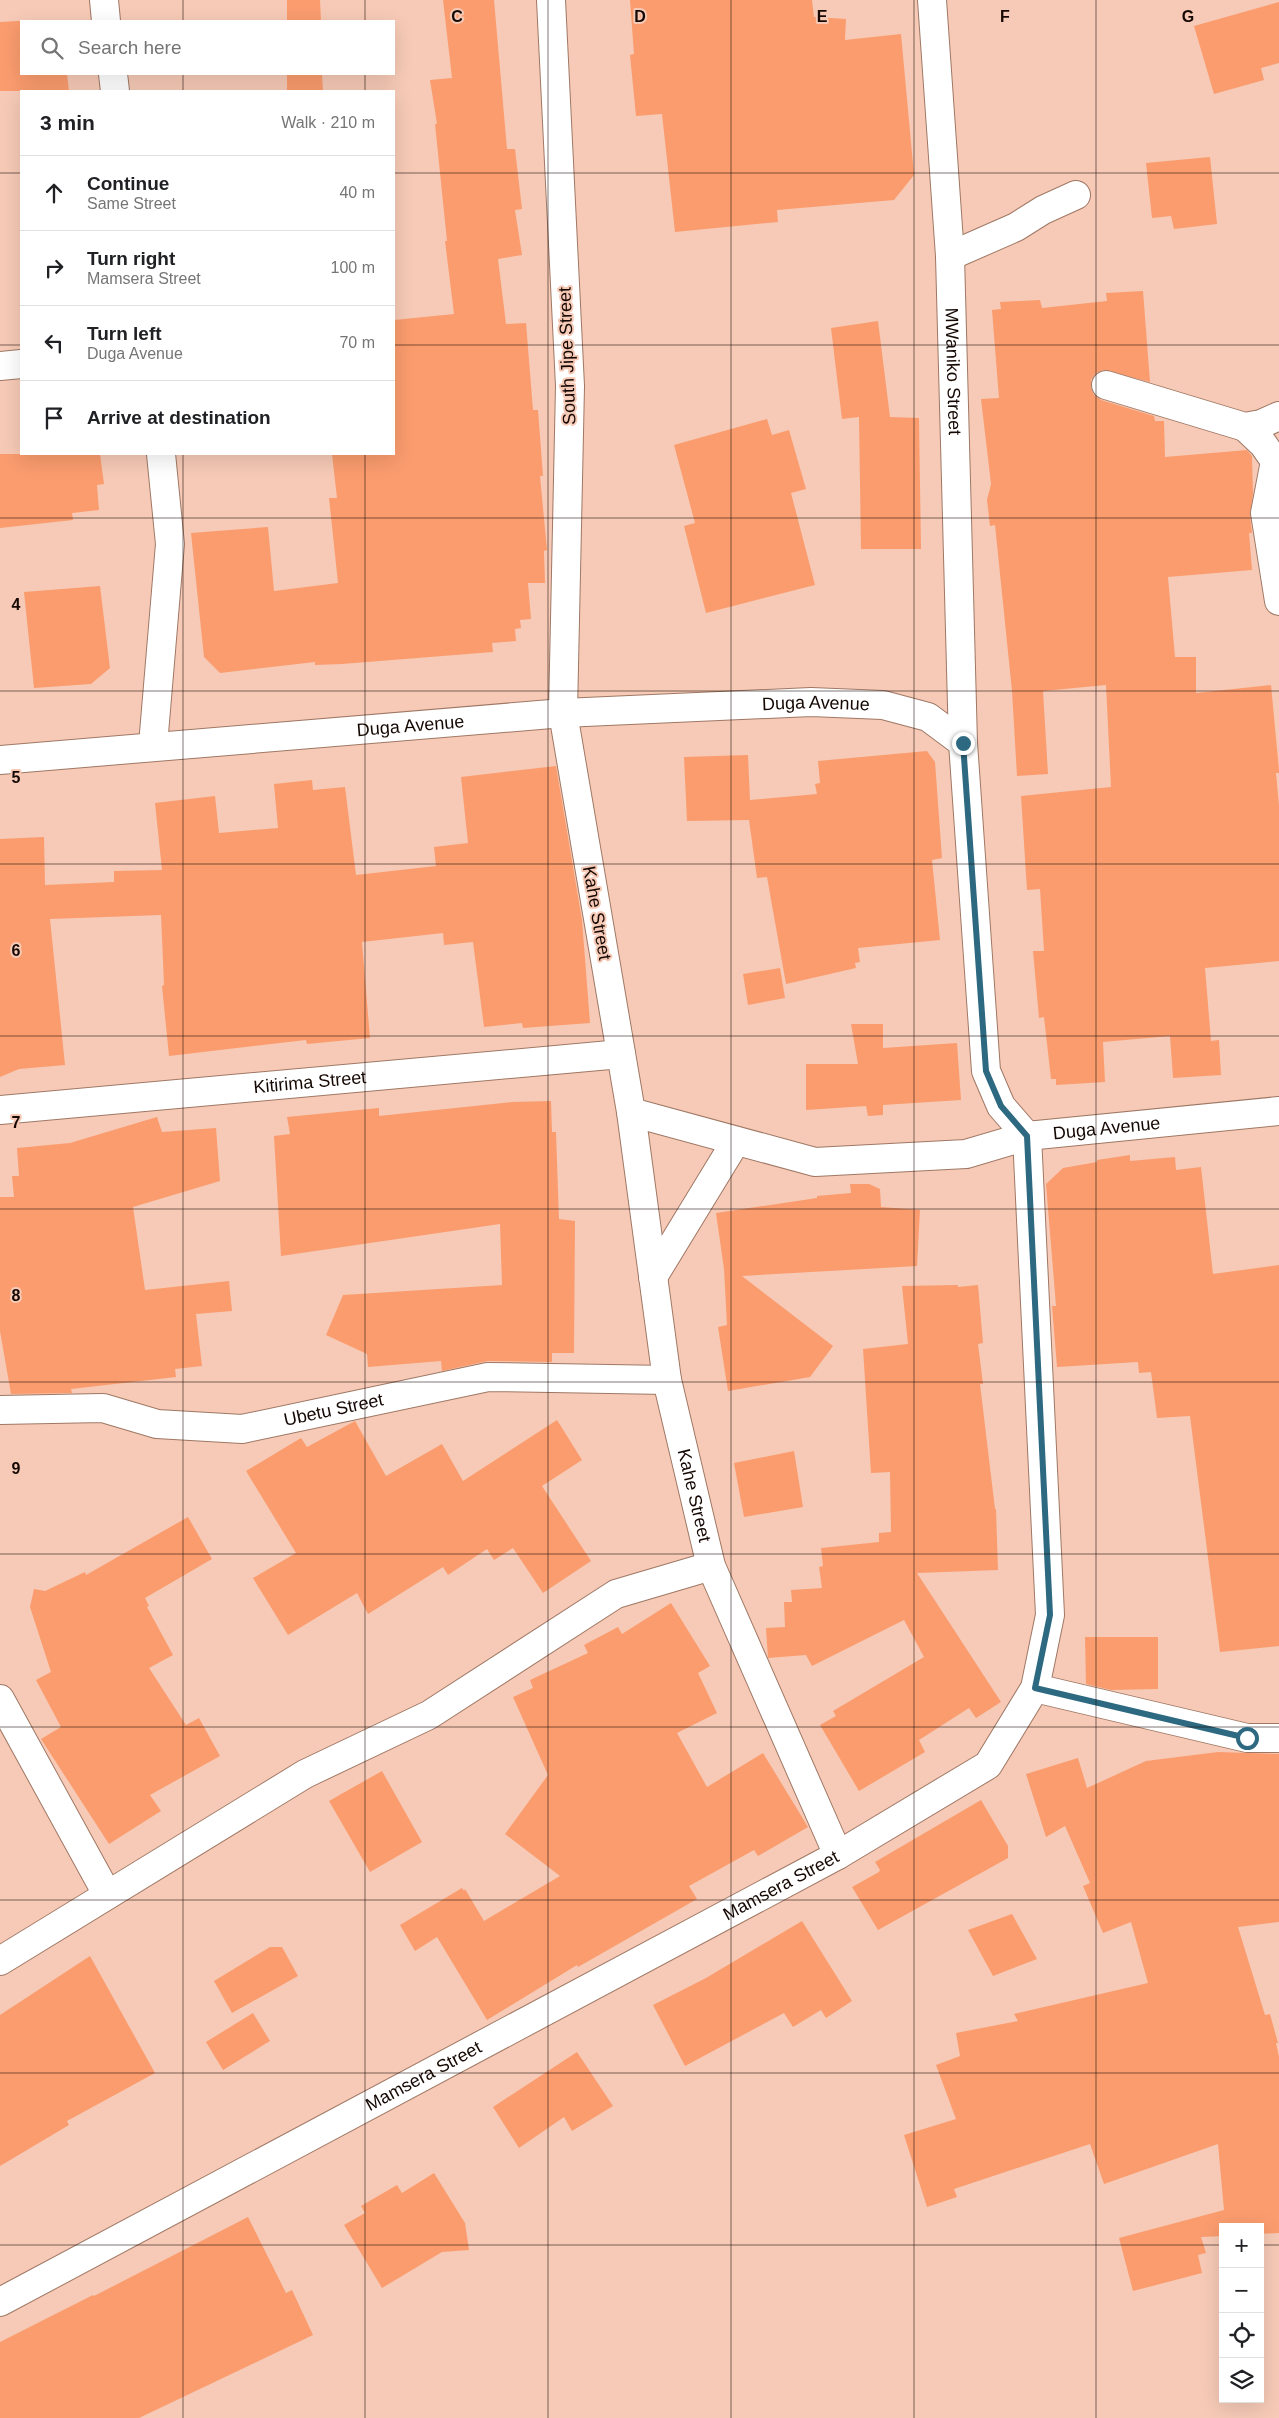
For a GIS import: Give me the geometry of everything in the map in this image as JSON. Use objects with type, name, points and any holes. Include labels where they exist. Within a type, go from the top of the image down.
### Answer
[{"type":"street","points":[[104,0],[106,20]]},
{"type":"street","name":"South Jipe Street","points":[[551,0],[570,386],[563,713]]},
{"type":"street","name":"MWaniko Street","points":[[932,0],[950,256],[963,743]]},
{"type":"street","points":[[113,75],[115,90]]},
{"type":"street","points":[[950,256],[1016,227],[1042,210],[1076,195]]},
{"type":"street","points":[[0,366],[20,364]]},
{"type":"street","points":[[1106,385],[1245,427],[1263,444],[1275,461],[1265,513],[1279,601]]},
{"type":"street","points":[[1245,427],[1261,424],[1279,416]]},
{"type":"street","points":[[152,745],[170,544],[161,455]]},
{"type":"street","name":"Duga Avenue","points":[[0,760],[152,745],[563,713],[811,702],[883,705],[928,718],[963,743],[986,1071],[1001,1106],[1027,1136],[1279,1111]]},
{"type":"street","name":"Kahe Street","points":[[563,713],[631,1112],[667,1380],[710,1566],[838,1855]]},
{"type":"street","name":"Kitirima Street","points":[[0,1110],[621,1054]]},
{"type":"street","points":[[631,1112],[816,1162],[966,1154],[1027,1136]]},
{"type":"street","name":"Mamsera Street","points":[[0,2302],[838,1855],[988,1765],[1035,1688],[1050,1615],[1027,1136]]},
{"type":"street","points":[[653,1277],[736,1141]]},
{"type":"street","name":"Ubetu Street","points":[[0,1410],[103,1408],[156,1424],[242,1429],[488,1377],[667,1380]]},
{"type":"street","points":[[0,1961],[305,1774],[429,1715],[616,1594],[710,1566]]},
{"type":"street","points":[[1035,1688],[1247,1738],[1279,1738]]},
{"type":"street","points":[[0,1699],[107,1894]]},
{"type":"building","points":[[287,0],[320,0],[321,20],[287,20]]},
{"type":"building","points":[[443,0],[494,0],[507,149],[515,149],[522,209],[515,210],[522,255],[498,259],[506,324],[526,323],[533,410],[538,410],[543,476],[540,476],[547,550],[544,551],[545,583],[528,583],[531,619],[520,620],[521,628],[515,629],[516,641],[492,643],[493,652],[342,664],[315,665],[315,662],[220,673],[204,657],[191,533],[268,527],[274,591],[338,583],[329,498],[337,498],[332,455],[395,455],[395,320],[454,314],[445,241],[447,241],[435,124],[437,124],[430,80],[452,78]]},
{"type":"building","points":[[630,0],[812,0],[814,17],[846,19],[845,40],[901,34],[914,175],[894,200],[777,210],[778,222],[675,232],[662,114],[636,116],[630,55],[634,54]]},
{"type":"building","points":[[1279,2],[1279,63],[1261,68],[1264,80],[1214,94],[1194,26]]},
{"type":"building","points":[[20,21],[20,75],[67,75],[69,90],[0,91],[0,22]]},
{"type":"building","points":[[287,75],[322,75],[323,90],[287,90]]},
{"type":"building","points":[[1210,157],[1217,224],[1174,229],[1171,216],[1152,218],[1146,163]]},
{"type":"building","points":[[1143,291],[1150,382],[1103,370],[1096,373],[1091,380],[1091,388],[1094,395],[1101,400],[1154,416],[1155,421],[1164,421],[1165,457],[1247,450],[1252,456],[1253,494],[1250,515],[1252,533],[1249,533],[1252,570],[1168,577],[1175,657],[1196,657],[1196,693],[1271,685],[1279,770],[1279,773],[1276,773],[1279,806],[1279,961],[1205,968],[1211,1041],[1219,1040],[1221,1075],[1173,1078],[1170,1036],[1103,1042],[1105,1082],[1056,1085],[1056,1079],[1051,1079],[1044,1017],[1039,1018],[1033,951],[1044,951],[1040,889],[1027,890],[1021,796],[1111,787],[1106,685],[1043,691],[1048,774],[1017,776],[1012,691],[995,525],[990,526],[987,500],[991,484],[981,399],[999,398],[992,310],[1001,309],[1000,302],[1040,300],[1042,308],[1107,301],[1106,293]]},
{"type":"building","points":[[878,321],[890,417],[919,418],[921,549],[861,549],[859,417],[842,419],[831,328]]},
{"type":"building","points":[[767,419],[772,435],[789,430],[806,489],[791,493],[815,585],[706,613],[684,526],[695,523],[674,445]]},
{"type":"building","points":[[0,454],[100,455],[104,484],[97,485],[99,510],[72,513],[73,520],[0,528]]},
{"type":"building","points":[[100,586],[110,668],[91,684],[34,688],[24,592]]},
{"type":"building","points":[[927,751],[935,762],[942,858],[932,860],[940,940],[858,948],[860,962],[855,963],[856,968],[786,984],[767,877],[757,878],[749,820],[687,821],[684,757],[748,755],[750,800],[817,794],[815,784],[820,783],[818,761]]},
{"type":"building","points":[[556,766],[582,920],[590,1023],[523,1028],[522,1023],[484,1027],[473,942],[444,945],[443,933],[362,942],[370,1038],[307,1044],[306,1040],[169,1056],[162,986],[164,985],[161,915],[50,919],[65,1065],[19,1069],[0,1077],[0,839],[44,837],[45,885],[114,882],[114,871],[162,870],[155,803],[215,796],[219,833],[278,828],[274,784],[312,780],[313,790],[345,787],[356,875],[436,866],[434,847],[468,843],[461,777]]},
{"type":"building","points":[[780,968],[785,998],[748,1005],[743,974]]},
{"type":"building","points":[[851,1024],[883,1024],[883,1048],[957,1043],[961,1100],[883,1105],[883,1115],[868,1116],[866,1106],[806,1110],[806,1064],[858,1064]]},
{"type":"building","points":[[551,1101],[552,1132],[556,1132],[559,1219],[575,1221],[574,1353],[552,1353],[552,1362],[488,1361],[442,1371],[441,1361],[368,1367],[367,1354],[326,1335],[343,1295],[502,1285],[500,1224],[281,1256],[274,1136],[290,1134],[287,1117],[379,1108],[379,1116],[512,1102]]},
{"type":"building","points":[[157,1117],[162,1132],[216,1128],[220,1181],[133,1207],[145,1290],[229,1281],[232,1311],[196,1314],[202,1366],[175,1369],[176,1377],[71,1389],[72,1393],[11,1394],[0,1331],[0,1197],[14,1197],[12,1176],[19,1176],[17,1148],[70,1143]]},
{"type":"building","points":[[1130,1155],[1130,1161],[1175,1157],[1176,1170],[1201,1167],[1213,1274],[1279,1265],[1279,1646],[1220,1652],[1190,1416],[1157,1418],[1151,1372],[1139,1373],[1138,1362],[1057,1367],[1052,1306],[1056,1306],[1046,1184],[1063,1168]]},
{"type":"building","points":[[850,1184],[869,1184],[880,1189],[881,1207],[920,1210],[917,1266],[742,1276],[833,1346],[810,1377],[728,1391],[718,1327],[727,1325],[724,1269],[716,1213],[817,1198],[817,1196],[851,1193]]},
{"type":"building","points":[[958,1285],[958,1287],[978,1285],[983,1343],[978,1344],[983,1384],[980,1384],[996,1509],[998,1570],[917,1573],[1001,1702],[976,1718],[969,1708],[919,1740],[925,1752],[859,1791],[820,1725],[836,1716],[833,1711],[924,1657],[904,1620],[812,1666],[806,1655],[768,1658],[766,1628],[785,1627],[784,1602],[792,1602],[791,1590],[822,1588],[819,1567],[823,1566],[821,1548],[879,1542],[879,1533],[891,1532],[890,1472],[871,1473],[863,1349],[908,1344],[902,1286]]},
{"type":"building","points":[[557,1420],[582,1460],[542,1486],[591,1561],[543,1593],[513,1548],[494,1560],[487,1549],[448,1575],[443,1567],[368,1614],[357,1593],[288,1635],[253,1578],[296,1553],[246,1471],[301,1438],[307,1447],[355,1421],[386,1476],[442,1444],[463,1481]]},
{"type":"building","points":[[794,1451],[803,1507],[744,1517],[734,1463]]},
{"type":"building","points":[[188,1517],[212,1559],[145,1598],[149,1606],[147,1607],[173,1655],[149,1668],[186,1725],[199,1718],[220,1756],[150,1795],[161,1811],[109,1844],[41,1739],[61,1727],[36,1680],[51,1672],[30,1607],[34,1589],[45,1591],[85,1572],[86,1575]]},
{"type":"building","points":[[671,1603],[710,1666],[698,1673],[717,1713],[677,1733],[707,1787],[763,1753],[808,1827],[758,1856],[754,1850],[689,1886],[697,1899],[578,1967],[577,1965],[487,2020],[437,1937],[415,1951],[400,1925],[462,1888],[464,1891],[465,1889],[484,1921],[560,1876],[505,1834],[548,1775],[513,1697],[533,1688],[530,1680],[588,1653],[584,1645],[618,1627],[622,1634]]},
{"type":"building","points":[[1085,1637],[1158,1637],[1158,1689],[1111,1690],[1086,1684]]},
{"type":"building","points":[[1218,1752],[1279,1754],[1279,1922],[1238,1927],[1265,2015],[1270,2014],[1278,2043],[1276,2043],[1279,2057],[1279,2233],[1264,2234],[1264,2223],[1219,2223],[1219,2236],[1201,2237],[1206,2253],[1198,2255],[1202,2273],[1133,2291],[1119,2238],[1224,2210],[1218,2144],[1104,2184],[1090,2144],[954,2189],[957,2197],[927,2207],[904,2135],[956,2119],[936,2065],[960,2056],[956,2033],[1018,2021],[1014,2014],[1148,1983],[1131,1922],[1103,1933],[1083,1886],[1090,1883],[1065,1826],[1046,1837],[1026,1774],[1078,1758],[1087,1788],[1146,1761]]},
{"type":"building","points":[[382,1771],[422,1842],[370,1872],[329,1801]]},
{"type":"building","points":[[981,1800],[1008,1846],[1008,1858],[878,1930],[852,1887],[879,1872],[880,1870],[875,1862]]},
{"type":"building","points":[[1012,1914],[1037,1959],[993,1976],[968,1930]]},
{"type":"building","points":[[802,1921],[852,2001],[826,2018],[821,2010],[793,2027],[784,2013],[685,2066],[653,2005],[706,1978]]},
{"type":"building","points":[[270,1947],[282,1947],[298,1976],[232,2013],[214,1981]]},
{"type":"building","points":[[90,1956],[155,2073],[67,2121],[69,2125],[0,2166],[0,2015]]},
{"type":"building","points":[[253,2013],[270,2041],[223,2070],[206,2042]]},
{"type":"building","points":[[577,2052],[613,2106],[572,2131],[564,2117],[519,2148],[493,2107]]},
{"type":"building","points":[[434,2173],[465,2223],[469,2250],[442,2252],[382,2288],[344,2225],[365,2213],[361,2206],[397,2185],[402,2193]]},
{"type":"building","points":[[248,2217],[286,2293],[292,2290],[313,2335],[139,2418],[0,2418],[0,2342]]},
{"type":"route","points":[[963,743],[986,1071],[1001,1106],[1027,1136],[1050,1615],[1035,1688],[1247,1738]]}]
